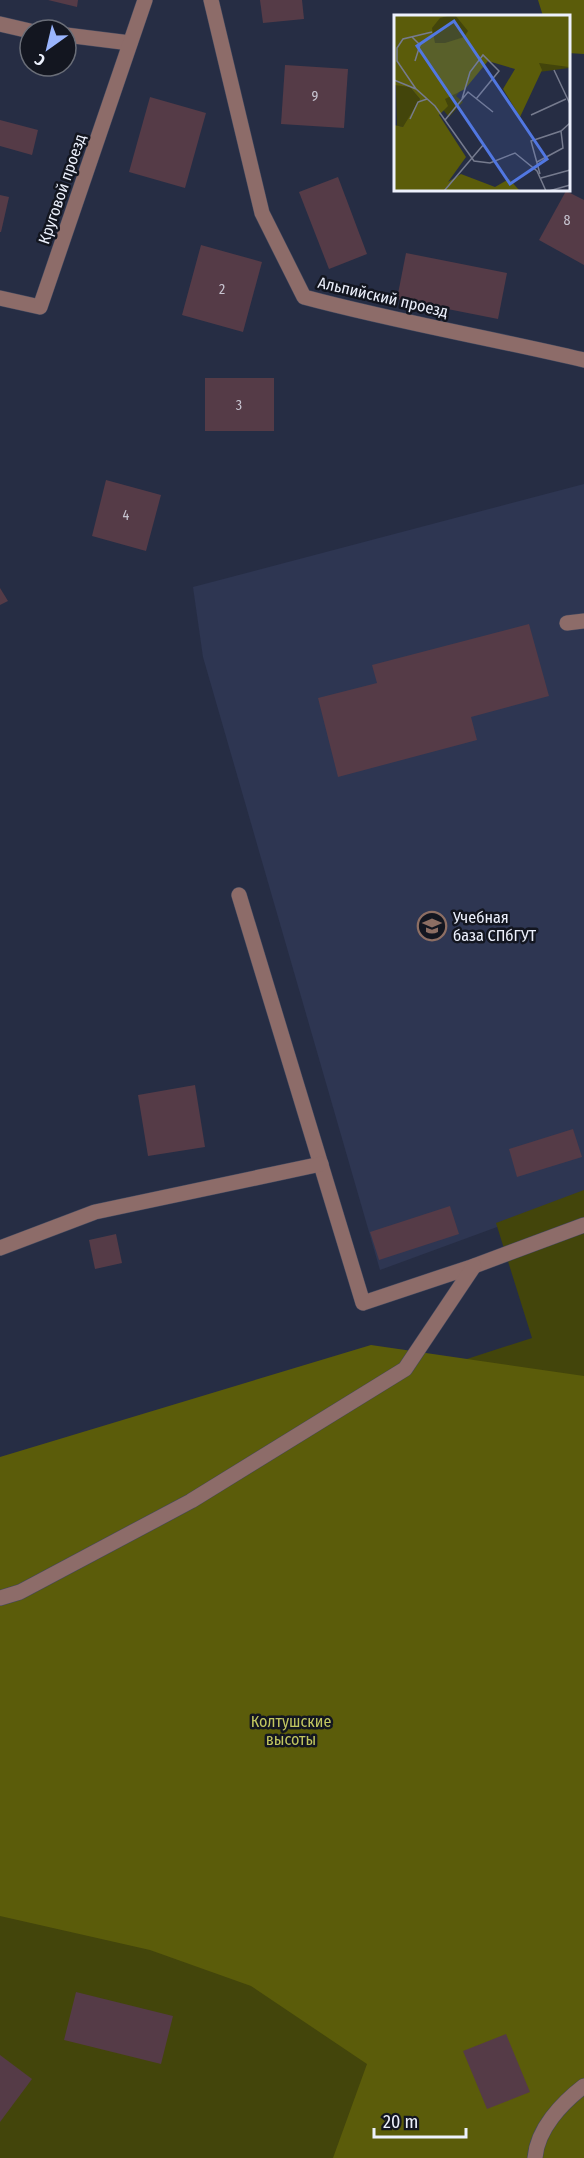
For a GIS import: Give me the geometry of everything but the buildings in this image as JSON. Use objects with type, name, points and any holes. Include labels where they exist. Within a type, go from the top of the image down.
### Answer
[{"type":"street","name":"Круговой проезд","points":[[0,298],[40,308],[145,0]]},
{"type":"street","name":"Альпийский проезд","points":[[211,0],[262,213],[304,297],[365,314],[498,340],[584,360]]},
{"type":"street","points":[[0,24],[18,28]]},
{"type":"street","points":[[78,36],[130,42]]},
{"type":"street","points":[[567,623],[584,621]]},
{"type":"street","points":[[239,895],[363,1303],[474,1266],[584,1225]]},
{"type":"street","points":[[0,1248],[95,1212],[321,1164]]},
{"type":"street","points":[[0,1598],[20,1592],[191,1501],[405,1369],[474,1266]]},
{"type":"street","points":[[535,2158],[536,2148],[561,2104],[584,2086]]},
{"type":"shaded area","name":"Учебная база СПбГУТ","points":[[584,484],[584,1195],[380,1270],[203,657],[193,587]]},
{"type":"green space","points":[[538,0],[584,0],[584,54],[569,53],[569,15],[543,15]]},
{"type":"green space","name":"Колтушские высоты","points":[[584,1190],[584,1834],[500,2158],[0,2158],[0,1655],[288,1417],[532,1338],[496,1223]]},
{"type":"green space","name":"Колтушские высоты","points":[[371,1345],[584,1376],[584,2158],[333,2158],[367,2064],[251,1986],[150,1950],[0,1916],[0,1457]]},
{"type":"place","name":"Учебная база СПбГУТ","points":[[432,926]]}]
